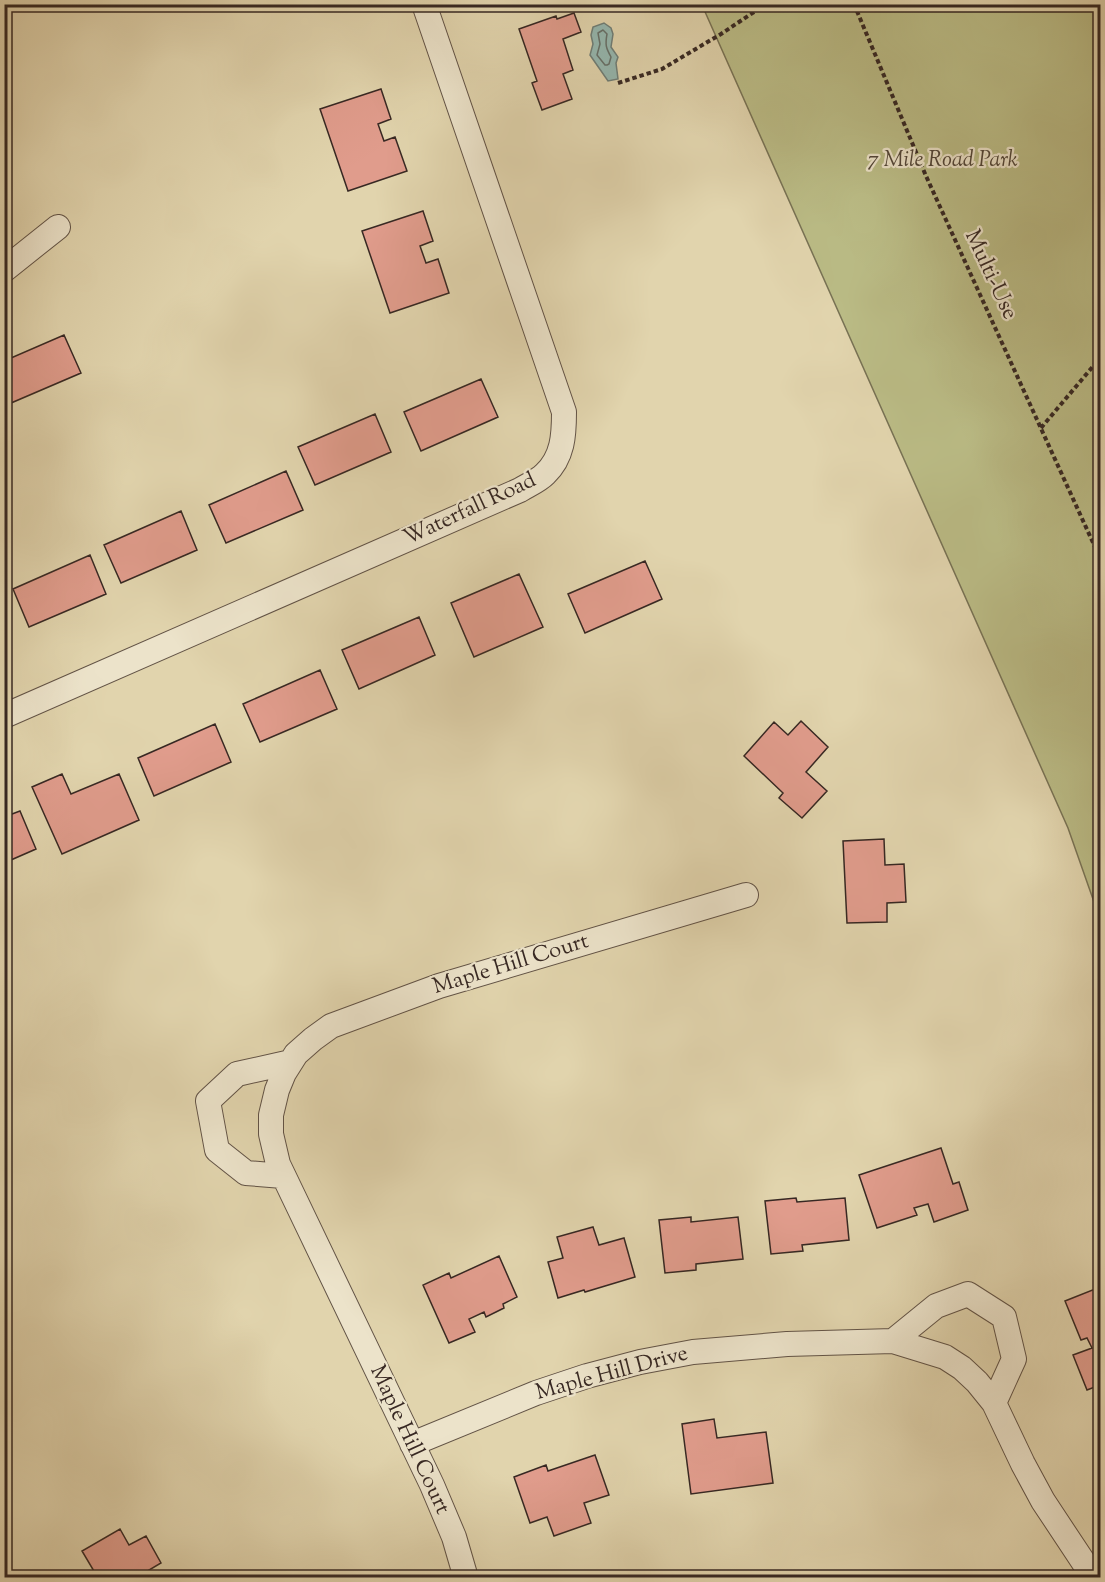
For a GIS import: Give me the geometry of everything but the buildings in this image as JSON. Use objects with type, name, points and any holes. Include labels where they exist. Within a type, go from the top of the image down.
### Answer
[{"type":"street","name":"Waterfall Road","points":[[4,716],[520,490],[543,476],[560,452],[564,435],[564,412],[424,4]]},
{"type":"street","points":[[4,270],[58,227]]},
{"type":"street","name":"Maple Hill Court","points":[[466,1578],[454,1537],[432,1485],[278,1164],[271,1134],[272,1115],[277,1090],[284,1072],[296,1054],[331,1026],[439,986],[746,895]]},
{"type":"street","points":[[284,1176],[246,1173],[217,1150],[208,1101],[237,1074],[291,1062]]},
{"type":"street","points":[[893,1341],[936,1306],[968,1294],[1004,1317],[1014,1359],[994,1403]]},
{"type":"street","name":"Maple Hill Drive","points":[[412,1444],[536,1393],[640,1362],[693,1352],[787,1344],[893,1341],[945,1357],[977,1382],[994,1403],[1043,1501],[1094,1578]]},
{"type":"path","points":[[618,84],[662,69],[731,28],[760,8],[761,4]]},
{"type":"path","name":"Multi-Use","points":[[854,4],[926,176],[1101,558]]},
{"type":"path","points":[[1041,428],[1101,358]]},
{"type":"green space","name":"7 Mile Road Park","points":[[702,5],[1100,5],[1100,919],[1068,828]]},
{"type":"water","points":[[604,23],[611,28],[613,34],[611,47],[618,57],[616,63],[618,79],[608,81],[590,55],[593,44],[591,35],[593,27]]}]
